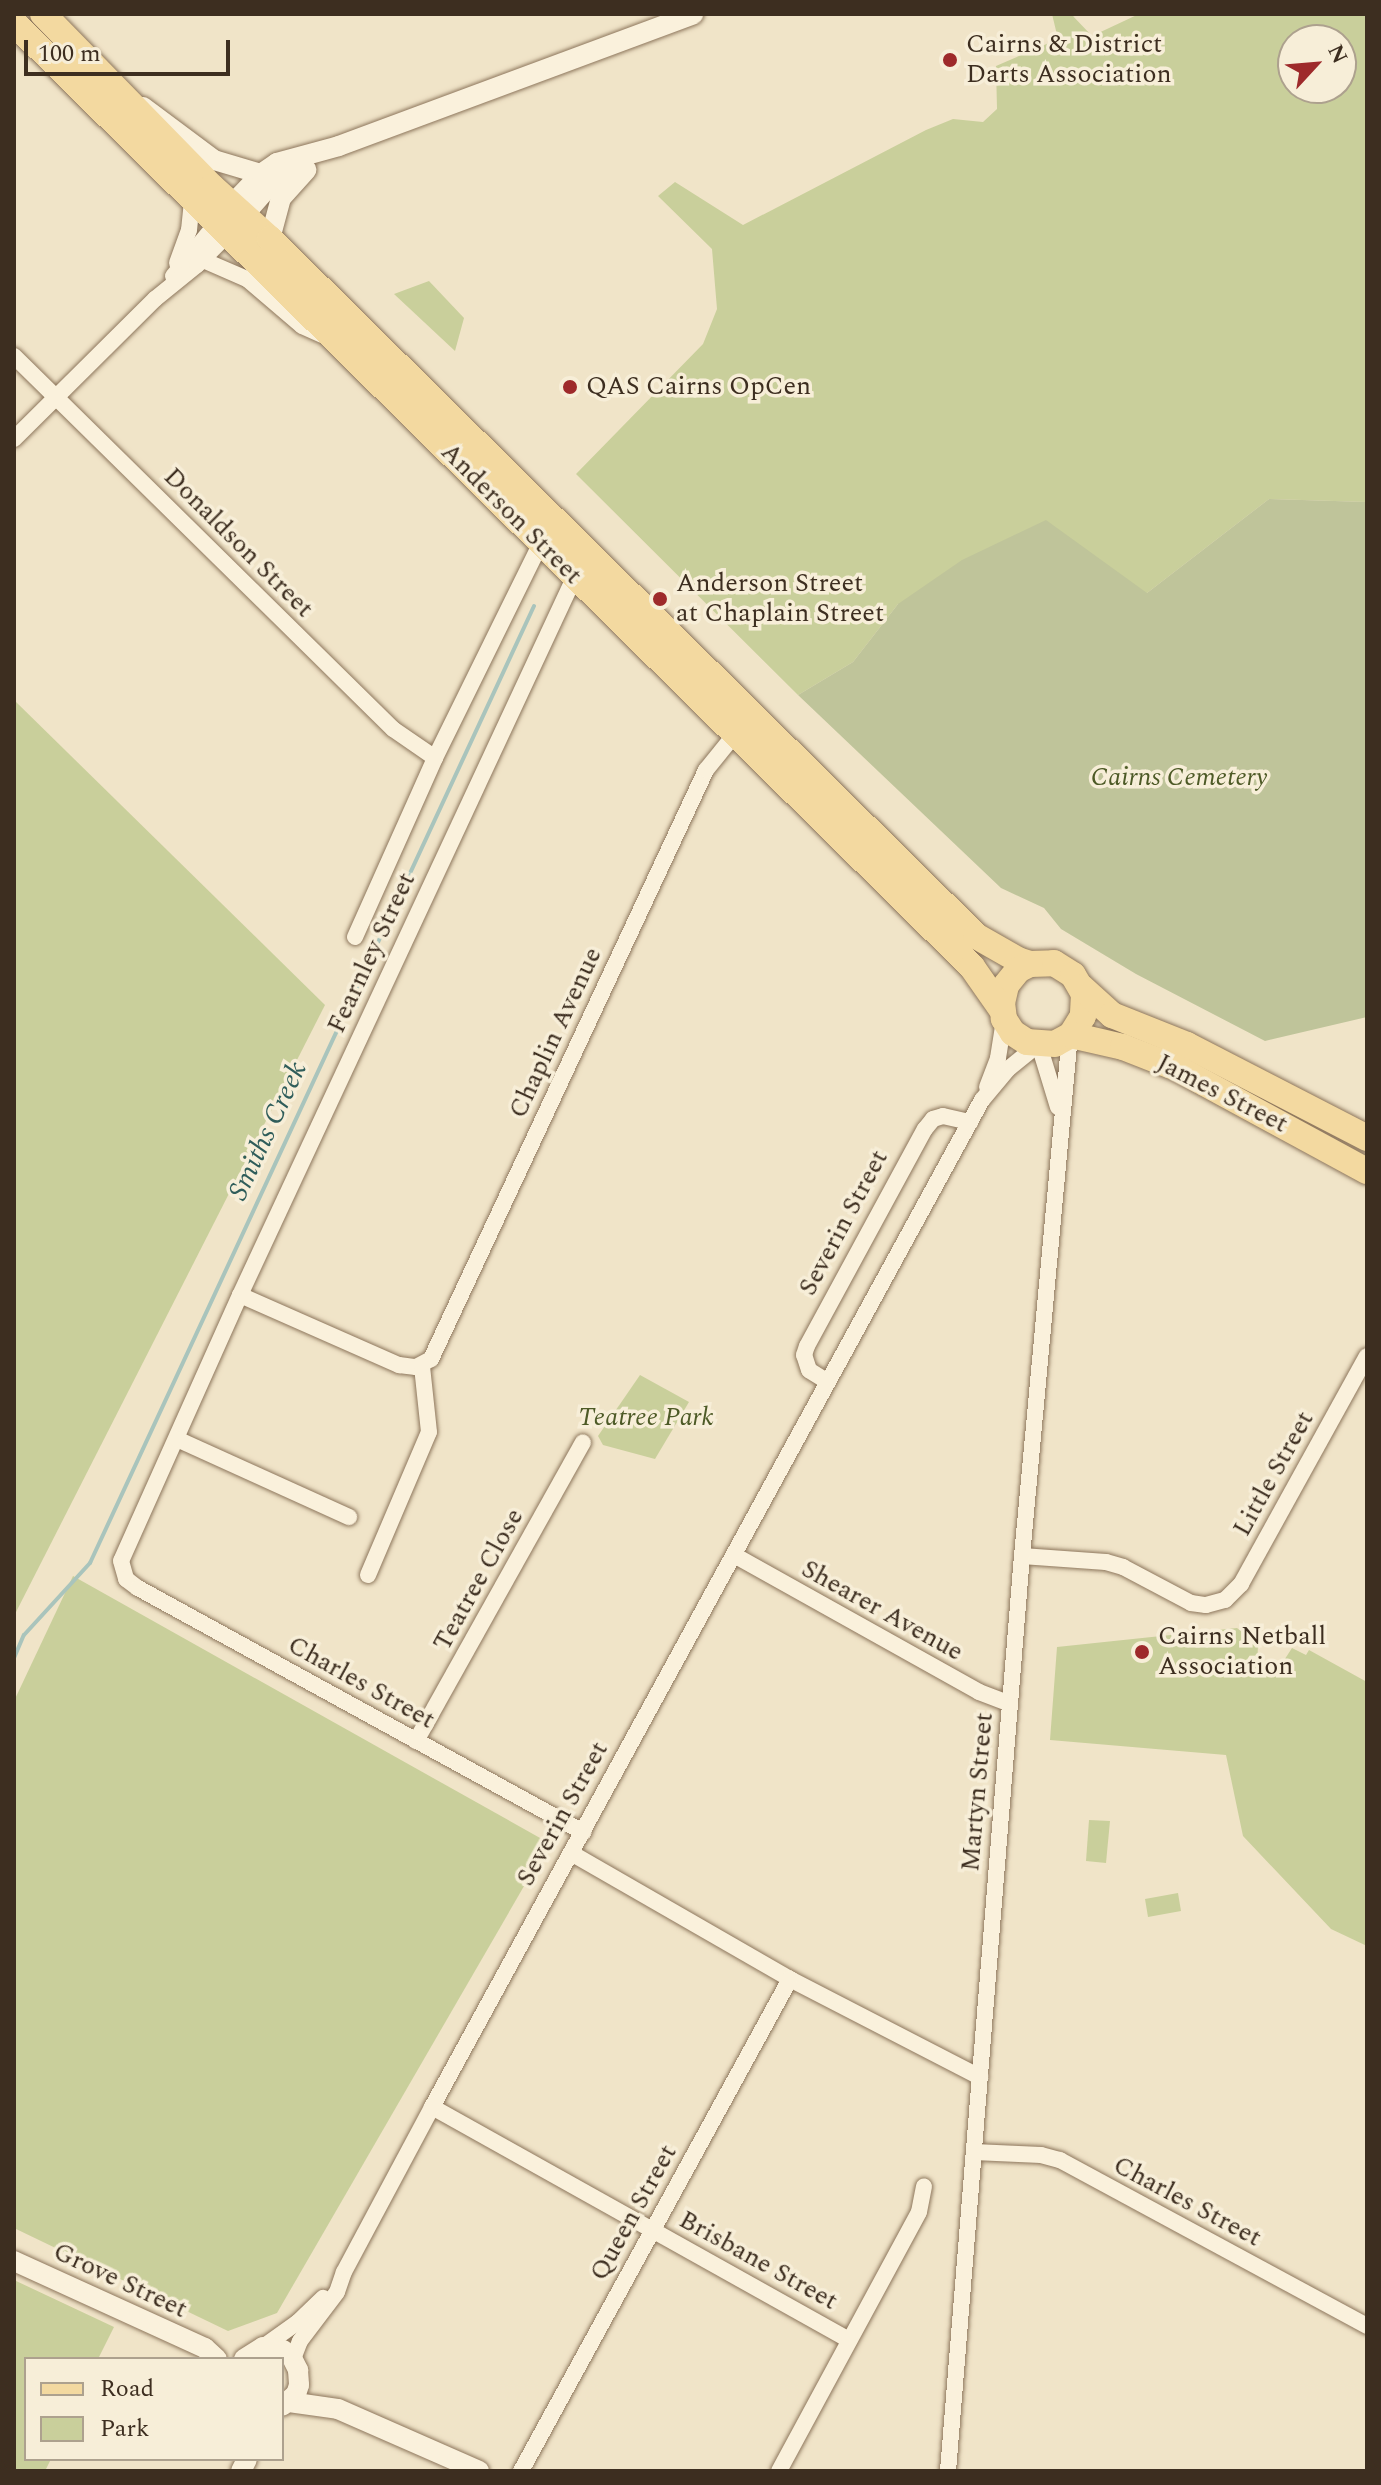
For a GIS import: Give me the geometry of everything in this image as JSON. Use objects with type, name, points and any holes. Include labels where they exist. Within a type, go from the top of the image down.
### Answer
[{"type":"main road","name":"Anderson Street","points":[[43,14],[130,98],[229,220],[334,340],[575,576],[976,936],[996,951],[1030,964]]},
{"type":"main road","name":"Anderson Street","points":[[14,23],[192,200],[270,239],[743,724],[981,976],[1003,1014]]},
{"type":"main road","points":[[1047,962],[1061,966],[1081,987],[1085,1009],[1070,1035],[1055,1044],[1038,1045],[1018,1037],[1003,1014],[1006,985],[1014,974],[1030,964],[1047,962]]},
{"type":"main road","name":"James Street","points":[[1081,987],[1112,1015],[1187,1045],[1367,1138]]},
{"type":"main road","name":"James Street","points":[[1070,1035],[1123,1047],[1177,1068],[1367,1171]]},
{"type":"street","points":[[14,439],[155,299],[203,260],[261,174],[285,160],[339,146],[693,14]]},
{"type":"street","points":[[130,98],[167,122],[204,154],[235,169],[261,174]]},
{"type":"street","points":[[155,299],[173,276],[229,220],[272,183],[339,146]]},
{"type":"street","points":[[270,239],[281,198],[317,159]]},
{"type":"street","points":[[173,276],[189,230],[192,200]]},
{"type":"street","points":[[203,260],[247,279],[302,326],[334,340]]},
{"type":"street","name":"Donaldson Street","points":[[14,356],[393,729],[435,758]]},
{"type":"street","name":"Fearnley Street","points":[[355,937],[435,758],[541,543]]},
{"type":"street","name":"Fearnley Street","points":[[122,1570],[123,1551],[575,576]]},
{"type":"street","name":"Chaplin Avenue","points":[[415,1366],[434,1354],[706,770],[743,724]]},
{"type":"street","name":"Severin Street","points":[[296,2364],[300,2341],[337,2292],[344,2272],[432,2107],[982,1100],[998,1058],[1003,1014]]},
{"type":"street","name":"Martyn Street","points":[[948,2471],[1022,1556],[1070,1035]]},
{"type":"street","name":"Severin Street","points":[[982,1100],[1008,1069],[1038,1045]]},
{"type":"street","name":"Martyn Street","points":[[1038,1045],[1061,1116]]},
{"type":"street","name":"Severin Street","points":[[828,1382],[809,1370],[804,1355],[807,1346],[925,1129],[943,1116],[970,1122]]},
{"type":"street","points":[[240,1295],[415,1366],[429,1432],[368,1575]]},
{"type":"street","name":"Little Street","points":[[1022,1556],[1106,1562],[1123,1567],[1191,1603],[1212,1604],[1225,1600],[1241,1584],[1367,1356]]},
{"type":"street","points":[[177,1439],[349,1517]]},
{"type":"street","name":"Teatree Close","points":[[416,1741],[583,1442]]},
{"type":"street","name":"Shearer Avenue","points":[[734,1555],[979,1692],[1010,1704]]},
{"type":"street","name":"Charles Street","points":[[122,1570],[126,1579],[138,1588],[583,1832]]},
{"type":"street","points":[[571,1853],[790,1979],[980,2077]]},
{"type":"street","name":"Queen Street","points":[[521,2471],[790,1979]]},
{"type":"street","name":"Brisbane Street","points":[[432,2107],[849,2340]]},
{"type":"street","name":"Charles Street","points":[[974,2152],[1041,2155],[1060,2160],[1367,2326]]},
{"type":"street","points":[[779,2471],[919,2212],[924,2186]]},
{"type":"street","name":"Grove Street","points":[[14,2261],[211,2354],[283,2350],[296,2364]]},
{"type":"street","name":"Severin Street","points":[[253,2352],[312,2310],[344,2272]]},
{"type":"street","points":[[296,2364],[299,2385],[286,2404],[338,2409],[479,2471]]},
{"type":"street","points":[[296,2364],[338,2409]]},
{"type":"green space","points":[[1052,14],[1071,14],[1092,36],[1139,14],[1367,14],[1367,502],[1269,499],[1147,593],[898,604],[853,662],[798,695],[576,474],[703,344],[717,309],[712,249],[658,196],[675,182],[743,225],[926,130],[953,119],[983,122],[997,109],[996,66],[1058,39]]},
{"type":"green space","points":[[429,281],[464,318],[455,351],[394,294]]},
{"type":"green space","name":"Cairns Cemetery","points":[[1269,499],[1367,502],[1367,1017],[1265,1041],[1136,974],[1061,929],[1044,908],[1001,888],[798,695],[853,662],[898,604],[962,560],[1046,520],[1147,593]]},
{"type":"green space","points":[[14,700],[325,1005],[14,1616]]},
{"type":"green space","name":"Teatree Park","points":[[640,1375],[689,1402],[655,1459],[603,1445],[598,1436]]},
{"type":"green space","points":[[73,1576],[549,1843],[277,2313],[228,2331],[14,2228],[14,1701]]},
{"type":"green space","points":[[1237,1628],[1258,1645],[1257,1668],[1269,1669],[1281,1665],[1292,1648],[1306,1655],[1309,1650],[1367,1682],[1367,1946],[1331,1929],[1243,1836],[1226,1755],[1050,1740],[1057,1647]]},
{"type":"green space","points":[[1089,1820],[1110,1821],[1106,1863],[1086,1861]]},
{"type":"green space","points":[[1178,1893],[1181,1911],[1148,1917],[1145,1899]]},
{"type":"green space","points":[[14,2280],[114,2327],[99,2357],[24,2357],[24,2461],[50,2461],[45,2471],[14,2471]]},
{"type":"waterway","name":"Smiths Creek","points":[[14,1658],[24,1635],[90,1563],[534,606]]},
{"type":"place","name":"Cairns & District Darts Association","points":[[950,60]]},
{"type":"place","name":"QAS Cairns OpCen","points":[[570,387]]},
{"type":"place","name":"Anderson Street at Chaplain Street","points":[[660,599]]},
{"type":"place","name":"Cairns Netball Association","points":[[1142,1652]]}]
